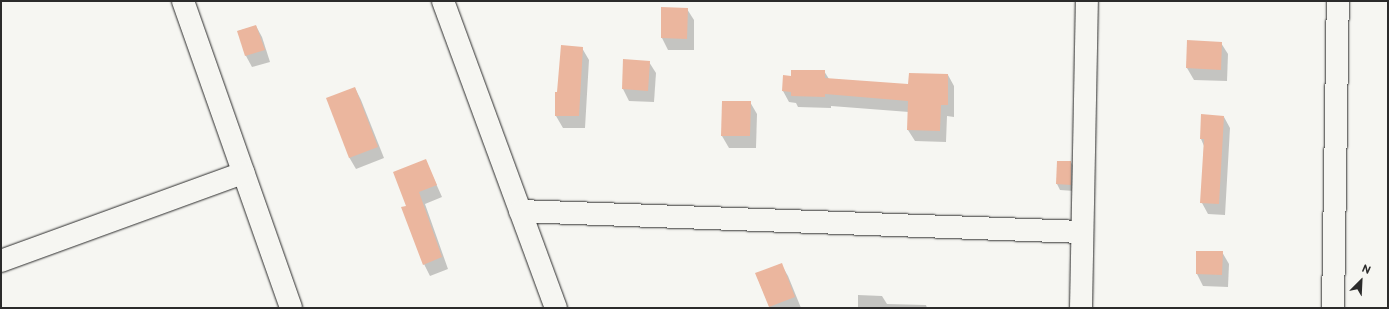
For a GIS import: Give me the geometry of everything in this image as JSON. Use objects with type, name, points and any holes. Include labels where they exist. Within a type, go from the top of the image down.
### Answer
[{"type":"street","points":[[183,1],[291,308]]},
{"type":"street","points":[[443,1],[556,308]]},
{"type":"street","points":[[1081,308],[1086,1]]},
{"type":"street","points":[[1333,308],[1338,1]]},
{"type":"street","points":[[1,261],[243,173]]},
{"type":"street","points":[[520,211],[1082,232]]},
{"type":"building","points":[[661,7],[688,8],[687,39],[661,38]]},
{"type":"building","points":[[256,25],[265,50],[245,56],[237,31]]},
{"type":"building","points":[[1187,40],[1222,42],[1221,70],[1186,68]]},
{"type":"building","points":[[561,45],[583,47],[579,116],[555,116],[555,92],[557,92]]},
{"type":"building","points":[[623,59],[650,61],[648,91],[622,89]]},
{"type":"building","points":[[791,70],[825,70],[825,78],[908,84],[909,73],[948,74],[948,105],[941,105],[940,131],[907,130],[908,101],[825,94],[825,97],[791,96],[791,92],[782,91],[783,75],[791,76]]},
{"type":"building","points":[[355,87],[378,147],[349,158],[326,98]]},
{"type":"building","points":[[722,101],[751,101],[750,136],[721,136]]},
{"type":"building","points":[[1201,114],[1224,116],[1219,204],[1200,203],[1204,139],[1200,139]]},
{"type":"building","points":[[426,159],[437,185],[419,192],[442,257],[423,265],[401,207],[406,206],[393,172]]},
{"type":"building","points":[[1057,161],[1071,161],[1071,185],[1056,184]]},
{"type":"building","points":[[1196,251],[1223,251],[1222,275],[1196,274]]},
{"type":"building","points":[[782,263],[795,297],[769,307],[755,273]]}]
